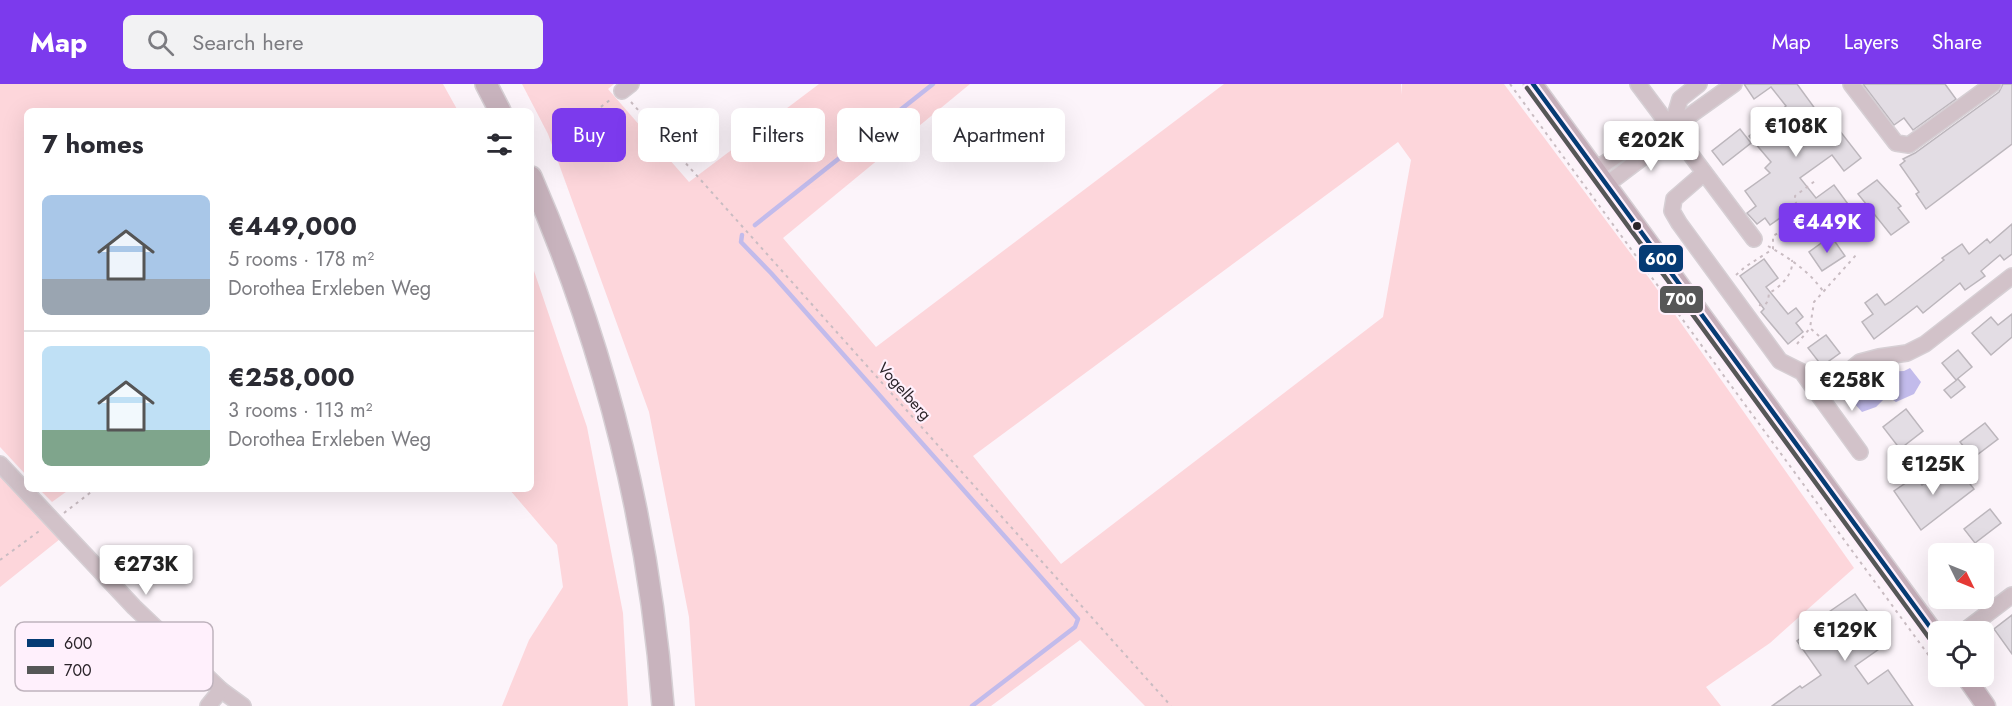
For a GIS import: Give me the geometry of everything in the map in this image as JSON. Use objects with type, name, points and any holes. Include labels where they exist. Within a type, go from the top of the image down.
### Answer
[{"type":"highway","points":[[486,84],[498,108]]},
{"type":"highway","points":[[534,184],[570,272],[616,415],[646,556],[663,706]]},
{"type":"main road","points":[[1533,84],[1928,624]]},
{"type":"main road","points":[[1973,687],[1986,706]]},
{"type":"street","points":[[1638,84],[1754,239]]},
{"type":"street","points":[[1671,129],[1680,99],[1699,84]]},
{"type":"street","points":[[1601,178],[1643,157],[1671,129],[1734,84]]},
{"type":"street","points":[[1851,84],[1896,143],[1909,145],[1993,84]]},
{"type":"street","points":[[1704,173],[1674,199],[1672,211],[1780,361],[1802,372],[1860,452]]},
{"type":"street","points":[[1817,392],[1836,381],[1860,362],[1907,353],[1925,344],[2012,276]]},
{"type":"street","points":[[0,464],[24,490]]},
{"type":"street","points":[[26,492],[150,622]]},
{"type":"street","points":[[1978,621],[2012,595]]},
{"type":"street","points":[[213,682],[243,706]]},
{"type":"street","points":[[208,706],[221,690]]},
{"type":"path","points":[[1510,84],[1928,654]]},
{"type":"path","points":[[600,108],[626,88]]},
{"type":"path","name":"Vogelberg","points":[[626,88],[1171,706]]},
{"type":"path","points":[[1814,227],[1804,219],[1795,201],[1795,196],[1815,181]]},
{"type":"path","points":[[1773,249],[1773,236],[1804,219]]},
{"type":"path","points":[[1754,239],[1792,260],[1814,278],[1823,291]]},
{"type":"path","points":[[1736,278],[1736,274],[1773,249]]},
{"type":"path","points":[[1797,344],[1810,328],[1814,302],[1857,254]]},
{"type":"path","points":[[1758,305],[1764,306],[1768,301],[1769,293],[1785,280],[1793,266],[1792,260]]},
{"type":"path","points":[[1810,328],[1819,336]]},
{"type":"path","points":[[0,560],[91,492]]},
{"type":"shaded area","points":[[0,84],[443,84],[456,108],[24,108],[24,473],[0,447]]},
{"type":"shaded area","points":[[522,84],[614,84],[608,89],[625,108],[552,108],[552,145]]},
{"type":"shaded area","points":[[819,84],[970,84],[941,108],[932,108],[932,115],[920,125],[920,108],[837,108],[837,162],[875,162],[783,238],[876,347],[1224,84],[1401,84],[1401,95],[1402,84],[1504,84],[1652,282],[1854,568],[1770,643],[1706,687],[1721,706],[1145,706],[1080,640],[991,706],[695,706],[689,617],[649,412],[558,162],[626,162],[626,110],[638,123],[638,162],[672,162],[689,182],[716,162],[719,162],[719,159],[731,150],[731,162],[825,162],[825,108],[787,108]],"holes":[[[1398,142],[1411,160],[1383,317],[1061,564],[973,456]]]},
{"type":"shaded area","points":[[534,271],[587,427],[623,613],[628,706],[502,706],[529,640],[563,587],[557,545],[512,492],[534,492]]},
{"type":"shaded area","points":[[1910,368],[1921,382],[1914,394],[1896,402],[1887,396],[1876,407],[1862,412],[1854,403],[1853,389],[1880,372],[1904,371]]},
{"type":"shaded area","points":[[0,476],[60,539],[0,587]]},
{"type":"shaded area","points":[[42,492],[66,492],[52,502]]},
{"type":"building","points":[[1744,84],[1797,84],[1824,121],[1829,117],[1861,158],[1844,171],[1832,155],[1800,178],[1816,198],[1834,185],[1848,204],[1817,227],[1800,204],[1770,225],[1765,218],[1757,224],[1747,213],[1756,206],[1745,191],[1770,173],[1765,168],[1771,162],[1749,136],[1786,106],[1771,87],[1754,99]]},
{"type":"building","points":[[1863,84],[1945,84],[1956,99],[1913,130],[1904,118],[1894,125]]},
{"type":"building","points":[[2003,84],[2012,84],[2012,144],[1926,209],[1916,194],[1919,192],[1900,165],[1905,161],[1903,159],[1915,153],[1999,92]]},
{"type":"building","points":[[1740,129],[1751,143],[1723,165],[1712,151]]},
{"type":"building","points":[[1877,180],[1901,206],[1898,208],[1909,222],[1891,235],[1858,194]]},
{"type":"building","points":[[2012,224],[2012,254],[2004,260],[2000,255],[1981,271],[1985,276],[1965,290],[1960,283],[1923,313],[1917,306],[1874,339],[1862,322],[1873,314],[1865,303],[1877,294],[1885,305],[1962,244],[1969,254],[1987,239],[1990,243]]},
{"type":"building","points":[[1831,236],[1845,256],[1822,271],[1809,252]]},
{"type":"building","points":[[1764,259],[1778,278],[1766,287],[1788,314],[1796,308],[1803,317],[1796,323],[1803,332],[1788,344],[1761,312],[1764,309],[1740,276]]},
{"type":"building","points":[[2012,314],[2012,337],[1991,355],[1972,333],[1991,317],[1998,325]]},
{"type":"building","points":[[1826,335],[1840,353],[1822,366],[1808,348]]},
{"type":"building","points":[[1958,350],[1972,367],[1956,380],[1942,363]]},
{"type":"building","points":[[1958,379],[1965,387],[1951,398],[1944,390]]},
{"type":"building","points":[[1906,409],[1923,431],[1900,449],[1883,427]]},
{"type":"building","points":[[1985,423],[1998,439],[1973,458],[1960,442]]},
{"type":"building","points":[[1948,466],[1954,475],[1960,471],[1974,489],[1921,530],[1894,491],[1916,476],[1922,485]]},
{"type":"building","points":[[1990,509],[2001,523],[1975,543],[1964,529]]},
{"type":"building","points":[[1855,594],[1889,642],[1855,666],[1868,684],[1888,670],[1913,706],[1772,706],[1800,686],[1802,688],[1821,675],[1797,641],[1811,630],[1813,618],[1820,618]]},
{"type":"building","points":[[2012,615],[2012,654],[1994,629]]},
{"type":"waterway","points":[[755,225],[933,84]]},
{"type":"waterway","points":[[742,235],[741,242],[1078,619],[1075,627],[972,706]]},
{"type":"transit line","name":"600","points":[[1533,84],[1928,624]]},
{"type":"transit line","name":"700","points":[[1527,88],[1928,637]]}]
